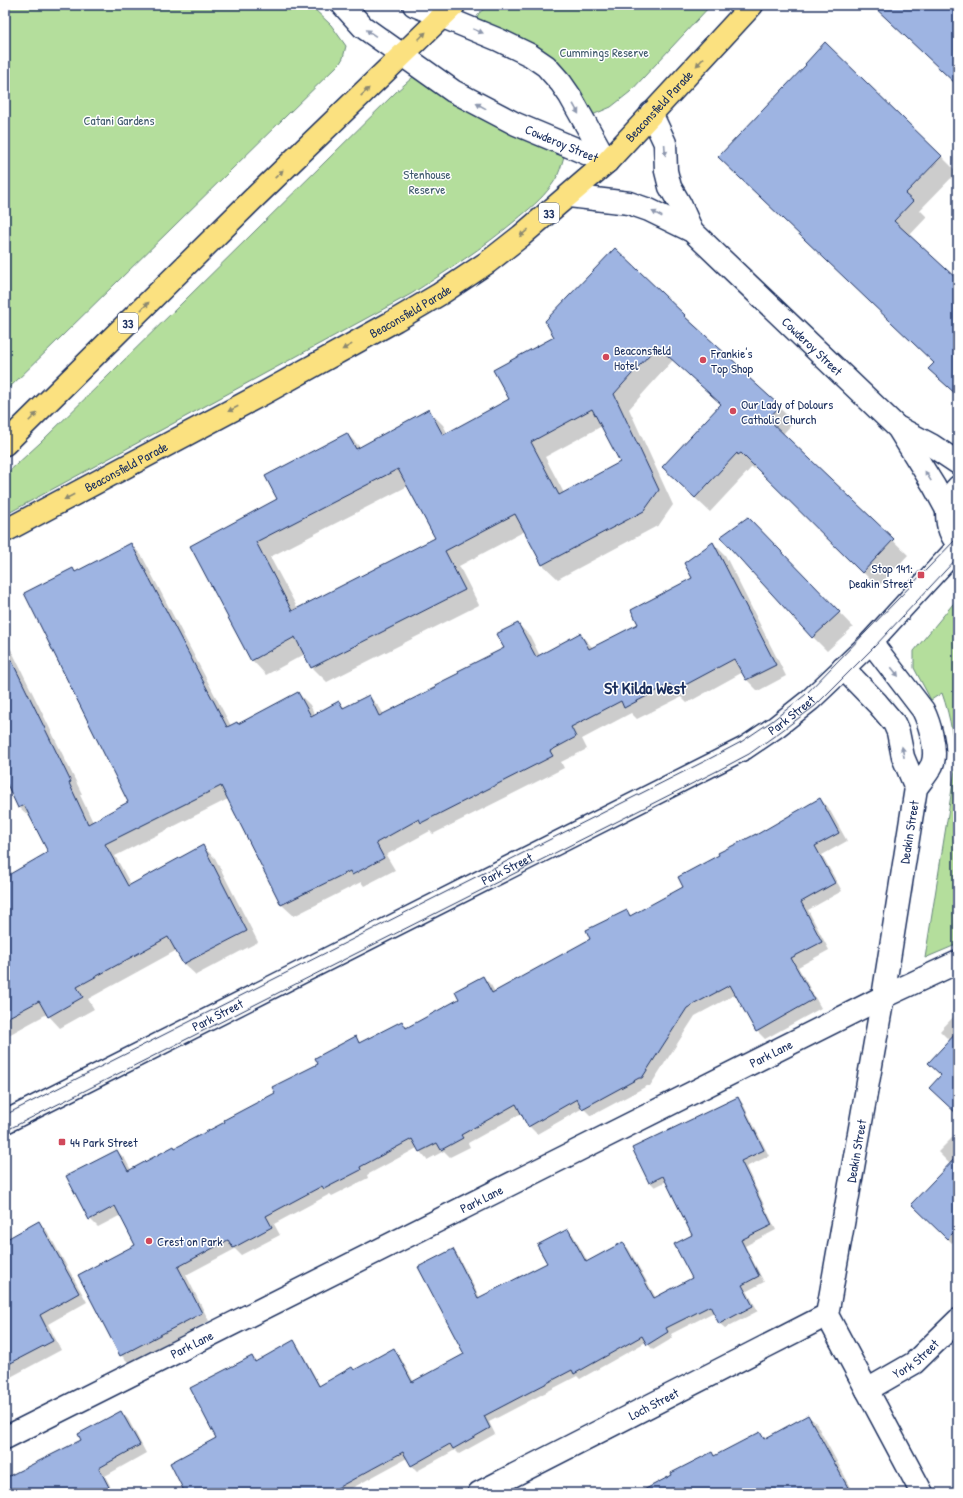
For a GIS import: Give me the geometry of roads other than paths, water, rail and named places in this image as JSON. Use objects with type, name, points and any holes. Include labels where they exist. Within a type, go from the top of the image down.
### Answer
[{"type":"main road","name":"Beaconsfield Parade","points":[[5,531],[268,391],[440,294],[488,262],[569,196],[607,162],[752,5]]},
{"type":"main road","name":"33","points":[[5,444],[251,201],[448,11]]},
{"type":"street","name":"Cowderoy Street","points":[[343,5],[363,27],[453,91],[516,124],[607,162]]},
{"type":"street","name":"Cowderoy Street","points":[[414,5],[448,11],[499,40],[530,55],[546,66],[570,96],[607,162]]},
{"type":"street","name":"Cowderoy Street","points":[[652,114],[665,143],[666,170],[670,187],[680,204],[692,231]]},
{"type":"street","name":"Cowderoy Street","points":[[569,196],[629,203],[649,210],[692,231],[898,428],[947,510]]},
{"type":"street","name":"Cowderoy Street","points":[[898,428],[931,445],[958,463]]},
{"type":"street","points":[[958,487],[950,499],[947,510],[947,520],[950,530],[958,544]]},
{"type":"street","name":"Park Street","points":[[5,1122],[739,751],[776,727],[810,700],[871,642],[958,547]]},
{"type":"street","name":"Deakin Street","points":[[827,1315],[883,997],[916,788],[932,763],[933,747],[928,721],[915,698],[871,642]]},
{"type":"street","name":"Deakin Street","points":[[843,668],[894,723],[898,732],[903,757],[916,788]]},
{"type":"street","name":"Park Lane","points":[[5,1438],[883,997],[958,962]]},
{"type":"street","points":[[827,1315],[922,1493]]},
{"type":"street","name":"Loch Street","points":[[479,1493],[827,1315]]},
{"type":"street","name":"York Street","points":[[867,1390],[914,1363],[958,1320]]},
{"type":"tram line","points":[[5,1115],[741,742],[772,721],[805,695],[958,537]]},
{"type":"tram line","points":[[5,1131],[749,754],[815,706],[875,646],[958,557]]},
{"type":"place","name":"Beaconsfield Hotel","points":[[606,357]]},
{"type":"place","name":"Frankie's Top Shop","points":[[703,360]]},
{"type":"place","name":"Our Lady of Dolours Catholic Church","points":[[733,411]]},
{"type":"place","name":"Stop 141: Deakin Street","points":[[921,575]]},
{"type":"place","name":"44 Park Street","points":[[62,1142]]},
{"type":"place","name":"Crest on Park","points":[[149,1241]]},
{"type":"district","name":"St Kilda West","points":[[645,687]]},
{"type":"park label","name":"Cummings Reserve","points":[[604,52]]},
{"type":"park label","name":"Catani Gardens","points":[[119,120]]},
{"type":"park label","name":"Stenhouse Reserve","points":[[427,182]]}]
